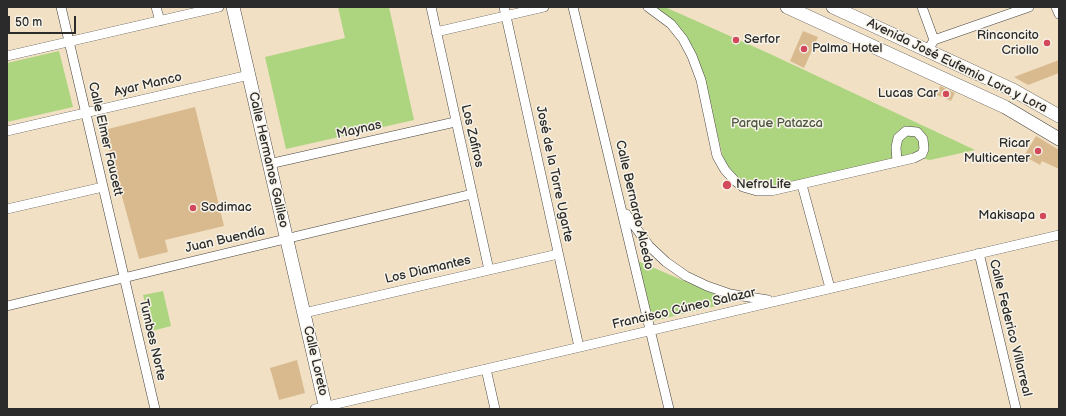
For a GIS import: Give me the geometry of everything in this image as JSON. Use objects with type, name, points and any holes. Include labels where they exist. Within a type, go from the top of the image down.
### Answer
[{"type":"main road","name":"Calle Hermanos Galileo","points":[[233,7],[304,313]]},
{"type":"main road","name":"Avenida José Eufemio Lora y Lora","points":[[787,7],[1005,107],[1059,139]]},
{"type":"main road","name":"Avenida José Eufemio Lora y Lora","points":[[833,7],[931,45],[1059,116]]},
{"type":"main road","name":"Calle Loreto","points":[[304,313],[322,408]]},
{"type":"street","name":"Calle Elmer Faucett","points":[[61,7],[124,278]]},
{"type":"street","points":[[156,7],[160,21]]},
{"type":"street","points":[[7,56],[219,7]]},
{"type":"street","name":"Los Zafiros","points":[[430,7],[489,270]]},
{"type":"street","points":[[436,32],[505,11],[544,7]]},
{"type":"street","name":"Calle Bernardo Alcedo","points":[[573,7],[622,207],[669,409]]},
{"type":"street","points":[[648,7],[670,24],[682,39],[692,56],[701,80],[717,156],[725,170],[734,181],[757,191],[771,191],[897,162]]},
{"type":"street","points":[[922,7],[931,45],[1029,7]]},
{"type":"street","points":[[1056,7],[1059,14]]},
{"type":"street","name":"José de la Torre Ugarte","points":[[505,11],[579,347]]},
{"type":"street","name":"Ayar Manco","points":[[7,131],[249,75]]},
{"type":"street","name":"Maynas","points":[[269,164],[455,122]]},
{"type":"street","points":[[802,185],[830,288]]},
{"type":"street","points":[[7,209],[103,187]]},
{"type":"street","name":"Juan Buendía","points":[[7,306],[472,194]]},
{"type":"street","points":[[622,207],[634,227],[649,246],[666,262],[686,276],[707,286],[730,294],[754,299],[778,301]]},
{"type":"street","name":"Francisco Cúneo Salazar","points":[[322,408],[1059,235]]},
{"type":"street","name":"Calle Federico Villarreal","points":[[979,253],[1016,409]]},
{"type":"street","name":"Los Diamantes","points":[[304,313],[558,254]]},
{"type":"street","name":"Tumbes Norte","points":[[124,278],[155,409]]},
{"type":"street","points":[[486,369],[495,409]]},
{"type":"green space","points":[[338,7],[389,7],[414,120],[286,149],[265,57],[345,38]]},
{"type":"green space","name":"Parque Patazca","points":[[657,7],[665,7],[768,53],[975,150],[930,160],[911,156],[776,187],[759,187],[747,183],[733,173],[724,161],[704,80],[693,47]]},
{"type":"green space","points":[[59,51],[73,107],[7,122],[7,63]]},
{"type":"green space","points":[[638,261],[733,302],[653,321]]},
{"type":"green space","points":[[163,291],[171,326],[152,331],[143,295]]},
{"type":"building","name":"Palma Hotel","points":[[803,31],[818,37],[804,68],[790,61]]},
{"type":"building","points":[[1059,60],[1059,73],[1028,85],[1014,77]]},
{"type":"building","name":"Lucas Car","points":[[940,86],[955,93],[951,101],[937,95]]},
{"type":"building","points":[[195,107],[224,226],[165,240],[168,252],[139,259],[104,130]]},
{"type":"building","name":"Ricar Multicenter","points":[[1036,136],[1059,150],[1059,169],[1042,161],[1040,165],[1024,156]]},
{"type":"building","points":[[297,360],[305,393],[279,400],[270,368]]},
{"type":"place","name":"Serfor","points":[[736,40]]},
{"type":"place","name":"Rinconcito Criollo","points":[[1047,43]]},
{"type":"place","name":"Palma Hotel","points":[[804,49]]},
{"type":"place","name":"Lucas Car","points":[[946,94]]},
{"type":"place","name":"Ricar Multicenter","points":[[1038,151]]},
{"type":"place","name":"NefroLife","points":[[727,185]]},
{"type":"place","name":"Sodimac","points":[[193,208]]},
{"type":"place","name":"Makisapa","points":[[1043,216]]}]
